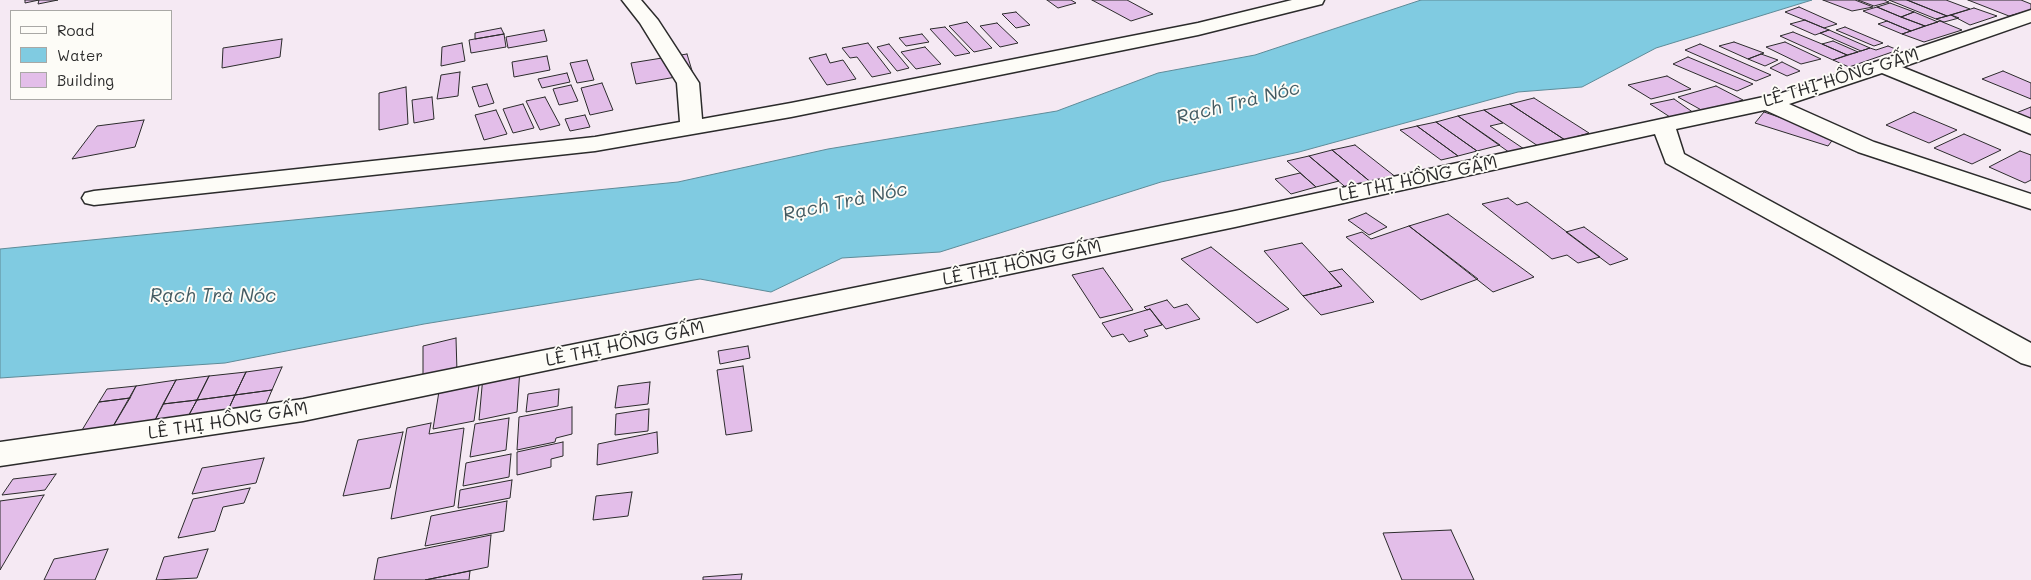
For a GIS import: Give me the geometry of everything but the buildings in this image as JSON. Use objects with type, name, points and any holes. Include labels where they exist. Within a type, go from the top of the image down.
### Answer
[{"type":"street","points":[[631,0],[648,20],[688,83],[692,127]]},
{"type":"street","points":[[94,198],[595,144],[791,110],[1198,29],[1315,0]]},
{"type":"street","name":"LÊ THỊ HỒNG GẤM","points":[[0,454],[302,410],[1236,219],[1788,98],[1882,66],[2024,24]]},
{"type":"street","points":[[1882,66],[2031,127]]},
{"type":"street","points":[[1768,102],[1866,147],[2031,202]]},
{"type":"street","points":[[1663,125],[1674,158],[1842,249],[2031,356]]},
{"type":"water","name":"Rạch Trà Nóc","points":[[1421,0],[1812,0],[1656,48],[1582,87],[1518,92],[1299,152],[1161,182],[940,252],[842,258],[771,292],[700,279],[424,324],[225,363],[0,378],[0,249],[678,182],[828,149],[1057,111],[1158,73],[1255,55]]}]
